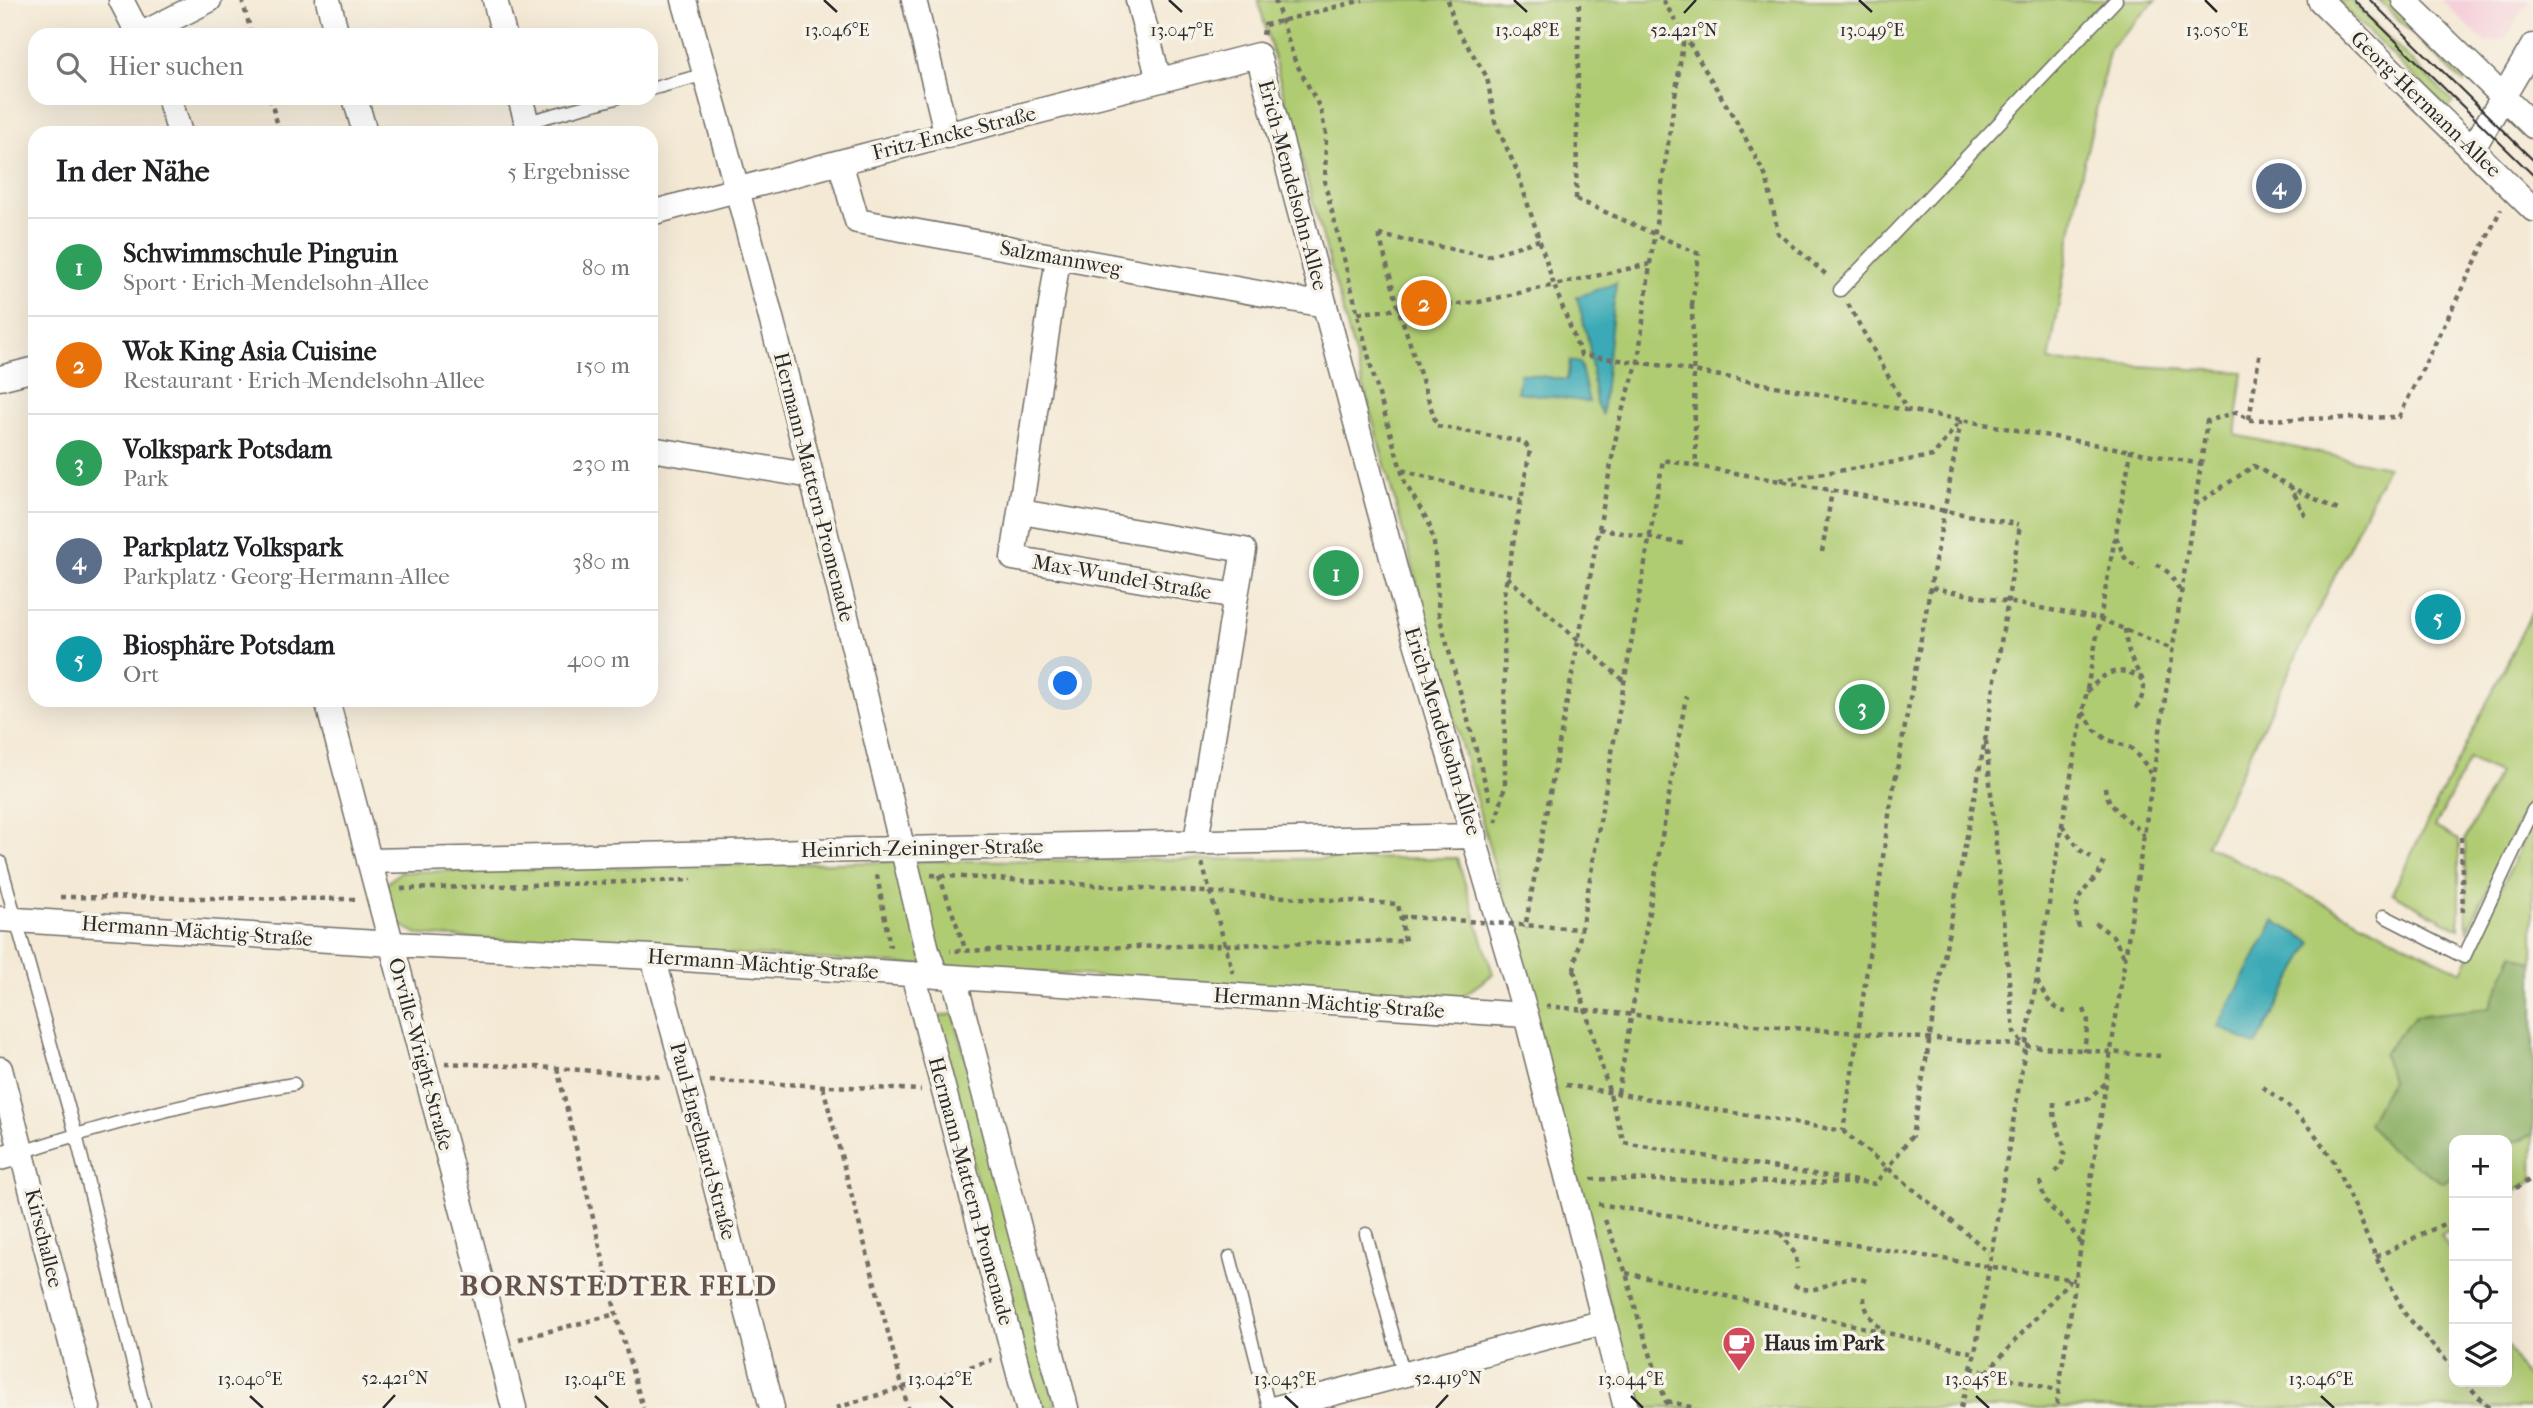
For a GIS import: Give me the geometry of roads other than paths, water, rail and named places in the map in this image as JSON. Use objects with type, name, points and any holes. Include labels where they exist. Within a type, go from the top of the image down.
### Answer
[{"type":"street","points":[[121,0],[136,28]]},
{"type":"street","points":[[154,28],[209,0]]},
{"type":"street","points":[[328,0],[336,28]]},
{"type":"street","points":[[495,0],[502,28]]},
{"type":"street","name":"Hermann-Mattern-Promenade","points":[[684,0],[739,189],[934,976],[1066,1408]]},
{"type":"street","points":[[914,0],[947,136]]},
{"type":"street","points":[[1138,0],[1159,80]]},
{"type":"street","name":"Georg-Hermann-Allee","points":[[2320,0],[2533,209]]},
{"type":"street","points":[[2404,0],[2533,126]]},
{"type":"street","points":[[2472,150],[2533,46]]},
{"type":"street","name":"Fritz-Encke-Straße","points":[[658,211],[1258,55]]},
{"type":"street","name":"Erich-Mendelsohn-Allee","points":[[1258,55],[1401,591],[1487,835],[1537,1017],[1604,1322],[1626,1408]]},
{"type":"street","points":[[171,105],[178,126]]},
{"type":"street","points":[[357,105],[363,126]]},
{"type":"street","name":"Salzmannweg","points":[[840,162],[857,221],[1325,306]]},
{"type":"street","name":"Max-Wundel-Straße","points":[[1058,258],[1013,558],[1236,596]]},
{"type":"street","points":[[0,377],[28,371]]},
{"type":"street","points":[[658,450],[812,477]]},
{"type":"street","name":"Max-Wundel-Straße","points":[[1021,512],[1244,550],[1196,842]]},
{"type":"street","name":"Orville-Wright-Straße","points":[[329,707],[514,1408]]},
{"type":"street","name":"Heinrich-Zeininger-Straße","points":[[369,861],[1487,835]]},
{"type":"street","name":"Hermann-Mächtig-Straße","points":[[7,919],[392,944],[653,957],[1537,1017]]},
{"type":"street","name":"Paul-Engelhard-Straße","points":[[653,957],[712,1172],[772,1408]]},
{"type":"street","name":"Hermann-Mattern-Promenade","points":[[934,976],[1013,1353],[1028,1408]]},
{"type":"street","name":"Kirschallee","points":[[0,1069],[11,1155],[88,1408]]},
{"type":"street","points":[[1276,1408],[1604,1322]]},
{"type":"lane","points":[[1840,290],[2116,0]]},
{"type":"lane","points":[[658,87],[706,74]]},
{"type":"lane","points":[[526,118],[584,105]]},
{"type":"lane","points":[[2384,916],[2464,957],[2533,810]]},
{"type":"lane","points":[[0,862],[7,919],[76,1135],[144,1408]]},
{"type":"lane","points":[[11,1155],[76,1135],[247,1091],[294,1084]]},
{"type":"lane","points":[[1366,1234],[1404,1376]]},
{"type":"lane","points":[[1230,1257],[1269,1408]]},
{"type":"water","points":[[1616,283],[1602,414],[1596,404],[1589,344],[1577,297]]},
{"type":"water","points":[[1570,361],[1580,363],[1589,402],[1517,392],[1520,373],[1567,380]]},
{"type":"water","points":[[2274,921],[2312,942],[2256,1046],[2218,1026]]},
{"type":"tram line","points":[[2354,0],[2533,175]]},
{"type":"tram line","points":[[2370,0],[2533,160]]},
{"type":"place","name":"Parkplatz Volkspark","points":[[2279,186]]},
{"type":"place","name":"Wok King Asia Cuisine","points":[[1424,303]]},
{"type":"place","name":"Schwimmschule Pinguin","points":[[1336,573]]},
{"type":"place","name":"Biosphäre Potsdam","points":[[2438,617]]},
{"type":"place","name":"Volkspark Potsdam","points":[[1862,707]]},
{"type":"place","name":"Haus im Park","points":[[1739,1373]]},
{"type":"district","name":"BORNSTEDTER FELD","points":[[619,1285]]}]
